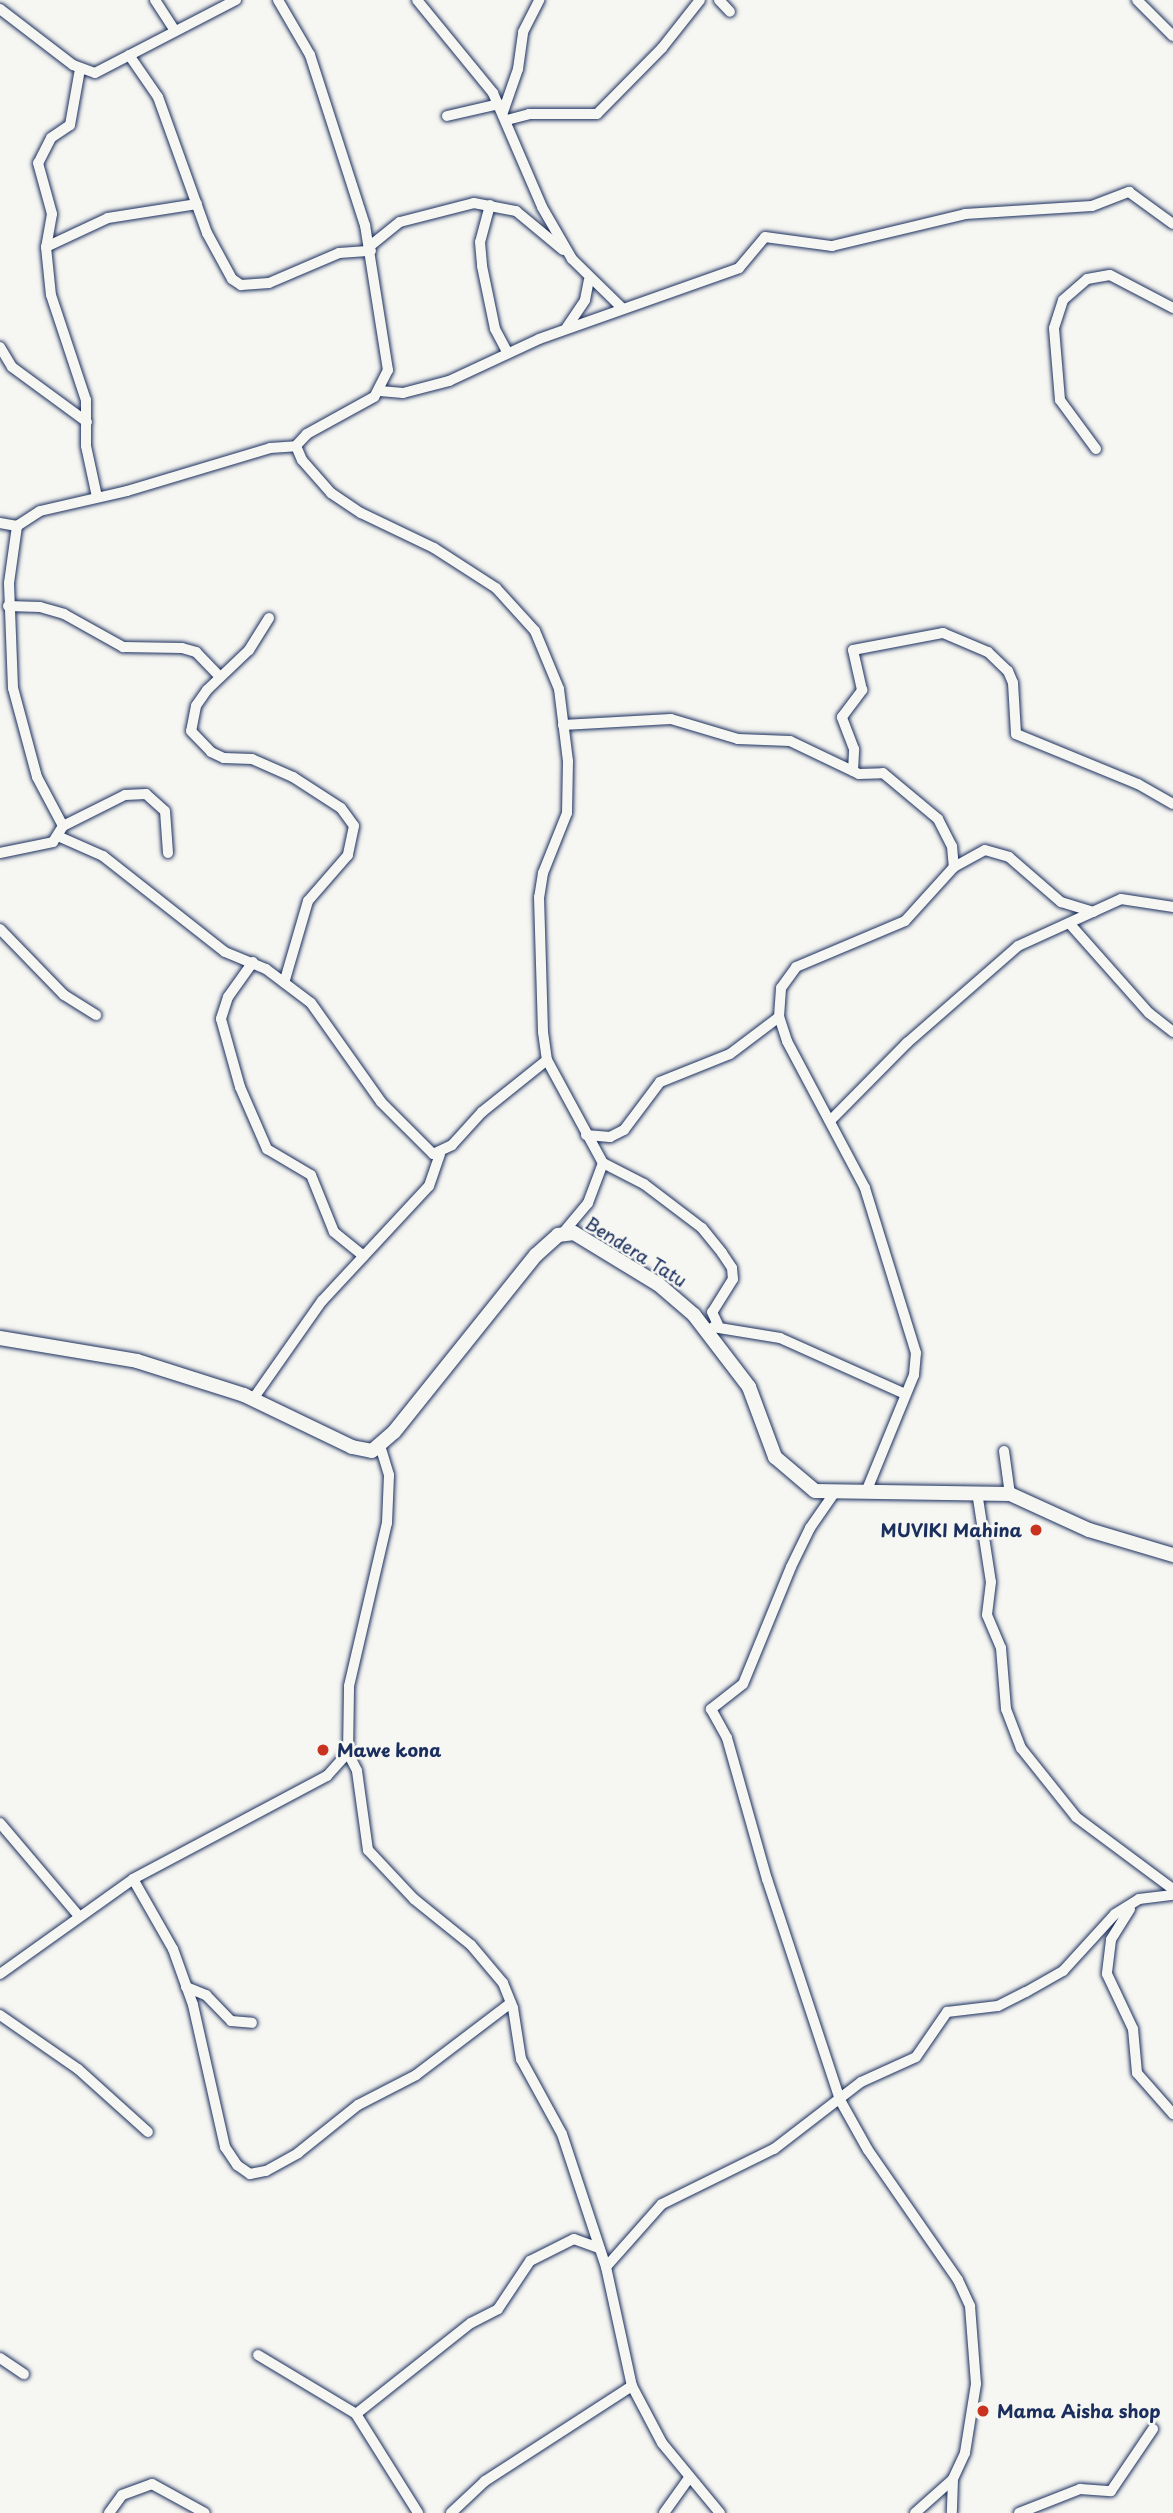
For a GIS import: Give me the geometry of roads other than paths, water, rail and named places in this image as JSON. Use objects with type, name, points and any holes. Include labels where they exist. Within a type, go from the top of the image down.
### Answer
[{"type":"main road","name":"Bendera Tatu","points":[[380,1446],[536,1255],[564,1233],[574,1233],[658,1284],[713,1327],[749,1387],[775,1457],[815,1491],[1010,1494],[1089,1530],[1173,1555]]},
{"type":"main road","points":[[0,1338],[136,1361],[253,1399],[352,1447],[372,1451],[380,1446]]},
{"type":"street","points":[[155,0],[174,29]]},
{"type":"street","points":[[0,9],[80,69],[95,73],[174,29],[236,0]]},
{"type":"street","points":[[278,0],[310,55],[371,248],[388,370],[380,391]]},
{"type":"street","points":[[417,0],[435,26],[467,57],[503,112],[542,207],[572,259]]},
{"type":"street","points":[[503,112],[518,69],[523,32],[539,0]]},
{"type":"street","points":[[447,116],[503,112],[597,114],[662,48],[700,0]]},
{"type":"street","points":[[719,0],[730,12]]},
{"type":"street","points":[[1137,0],[1173,36]]},
{"type":"street","points":[[129,55],[159,97],[220,263],[242,285],[269,283],[339,253],[371,248],[400,222],[453,206],[490,205],[530,219],[572,259],[589,280],[621,307]]},
{"type":"street","points":[[80,69],[70,125],[51,138],[38,160],[52,214],[46,247],[51,295],[86,400],[86,446],[97,497]]},
{"type":"street","points":[[440,1154],[433,1154],[416,1140],[381,1102],[311,1003],[253,962],[225,952],[103,856],[62,832],[22,735],[10,666],[8,606],[17,526],[32,514],[270,448],[296,446],[307,434],[380,391],[426,389],[566,328],[739,268],[765,237],[832,246],[965,214],[1092,206],[1129,192],[1173,224]]},
{"type":"street","points":[[46,247],[108,218],[197,204]]},
{"type":"street","points":[[490,205],[480,242],[482,266],[495,329],[508,353]]},
{"type":"street","points":[[1096,449],[1060,400],[1054,328],[1063,300],[1087,279],[1110,275],[1173,308]]},
{"type":"street","points":[[566,328],[585,300],[589,280]]},
{"type":"street","points":[[0,346],[12,367],[87,422]]},
{"type":"street","points":[[296,446],[311,474],[331,493],[434,548],[496,588],[535,631],[559,689],[567,813],[543,873],[539,897],[547,1060],[603,1163],[644,1184],[692,1220],[722,1253],[732,1268],[733,1279],[712,1312],[713,1327],[780,1338],[903,1393]]},
{"type":"street","points":[[0,523],[17,526]]},
{"type":"street","points":[[8,606],[40,607],[64,614],[123,647],[182,648],[196,652],[219,676]]},
{"type":"street","points":[[269,618],[249,650],[219,676],[192,718],[191,731],[198,741],[224,758],[245,757],[293,777],[341,808],[354,826],[348,855],[308,901],[284,983]]},
{"type":"street","points":[[853,771],[854,749],[842,717],[862,690],[853,650],[943,633],[988,652],[1008,671],[1013,683],[1016,734],[1138,783],[1173,804]]},
{"type":"street","points":[[563,724],[671,719],[738,738],[790,741],[853,771],[889,775],[924,804],[946,832],[954,867]]},
{"type":"street","points":[[0,853],[62,832],[125,795],[146,794],[165,811],[168,853]]},
{"type":"street","points":[[866,1492],[903,1393],[914,1375],[914,1340],[865,1188],[795,1062],[779,1017],[781,988],[796,967],[905,921],[954,867],[974,855],[995,850],[1061,902],[1094,912]]},
{"type":"street","points":[[830,1121],[908,1043],[1018,946],[1121,899],[1173,907]]},
{"type":"street","points":[[1069,923],[1149,1013],[1173,1032]]},
{"type":"street","points":[[0,929],[64,995],[96,1015]]},
{"type":"street","points":[[253,962],[228,997],[221,1019],[240,1087],[267,1149],[311,1175],[334,1232],[364,1256]]},
{"type":"street","points":[[586,1135],[610,1137],[624,1130],[660,1082],[730,1054],[779,1017]]},
{"type":"street","points":[[253,1399],[322,1301],[429,1186],[440,1154],[547,1060]]},
{"type":"street","points":[[564,1233],[588,1203],[603,1163]]},
{"type":"street","points":[[380,1446],[389,1475],[387,1523],[349,1686],[348,1752],[357,1771],[368,1850],[414,1899],[471,1945],[503,1983],[511,2003],[520,2059],[562,2134],[606,2266],[632,2386],[662,2443],[720,2513]]},
{"type":"street","points":[[1004,1451],[1010,1494]]},
{"type":"street","points":[[835,1492],[810,1528],[791,1567],[744,1684],[716,1701],[711,1709],[733,1757],[767,1880],[840,2100],[867,2150],[958,2280],[970,2306],[975,2384],[965,2453],[953,2479],[952,2513]]},
{"type":"street","points":[[977,1492],[991,1582],[987,1615],[1000,1648],[1006,1709],[1021,1748],[1076,1817],[1173,1889]]},
{"type":"street","points":[[0,1974],[133,1879],[197,1849],[327,1776],[348,1752]]},
{"type":"street","points":[[0,1823],[5,1835],[79,1916]]},
{"type":"street","points":[[133,1879],[173,1949],[201,2030],[225,2147],[237,2165],[250,2174],[259,2175],[298,2153],[358,2105],[416,2075],[511,2003]]},
{"type":"street","points":[[606,2266],[662,2204],[774,2149],[861,2082],[916,2057],[947,2012],[998,2006],[1063,1971],[1115,1914],[1139,1899],[1173,1895]]},
{"type":"street","points":[[1139,1899],[1121,1920],[1106,1966],[1133,2029],[1137,2073],[1173,2114]]},
{"type":"street","points":[[186,1987],[206,1995],[231,2021],[251,2023]]},
{"type":"street","points":[[0,2015],[78,2069],[148,2132]]},
{"type":"street","points":[[356,2414],[471,2323],[498,2309],[530,2260],[574,2239],[599,2248]]},
{"type":"street","points":[[258,2355],[356,2414],[418,2513]]},
{"type":"street","points":[[0,2358],[24,2374]]},
{"type":"street","points":[[451,2513],[485,2481],[632,2386]]},
{"type":"street","points":[[1019,2513],[1080,2489],[1111,2491],[1153,2429]]},
{"type":"street","points":[[664,2513],[689,2478]]},
{"type":"street","points":[[915,2513],[953,2479]]},
{"type":"street","points":[[109,2513],[122,2495],[152,2484],[205,2513]]},
{"type":"place","name":"MUVIKI Mahina","points":[[1036,1530]]},
{"type":"place","name":"Mawe kona","points":[[323,1750]]},
{"type":"place","name":"Mama Aisha shop","points":[[983,2411]]}]
